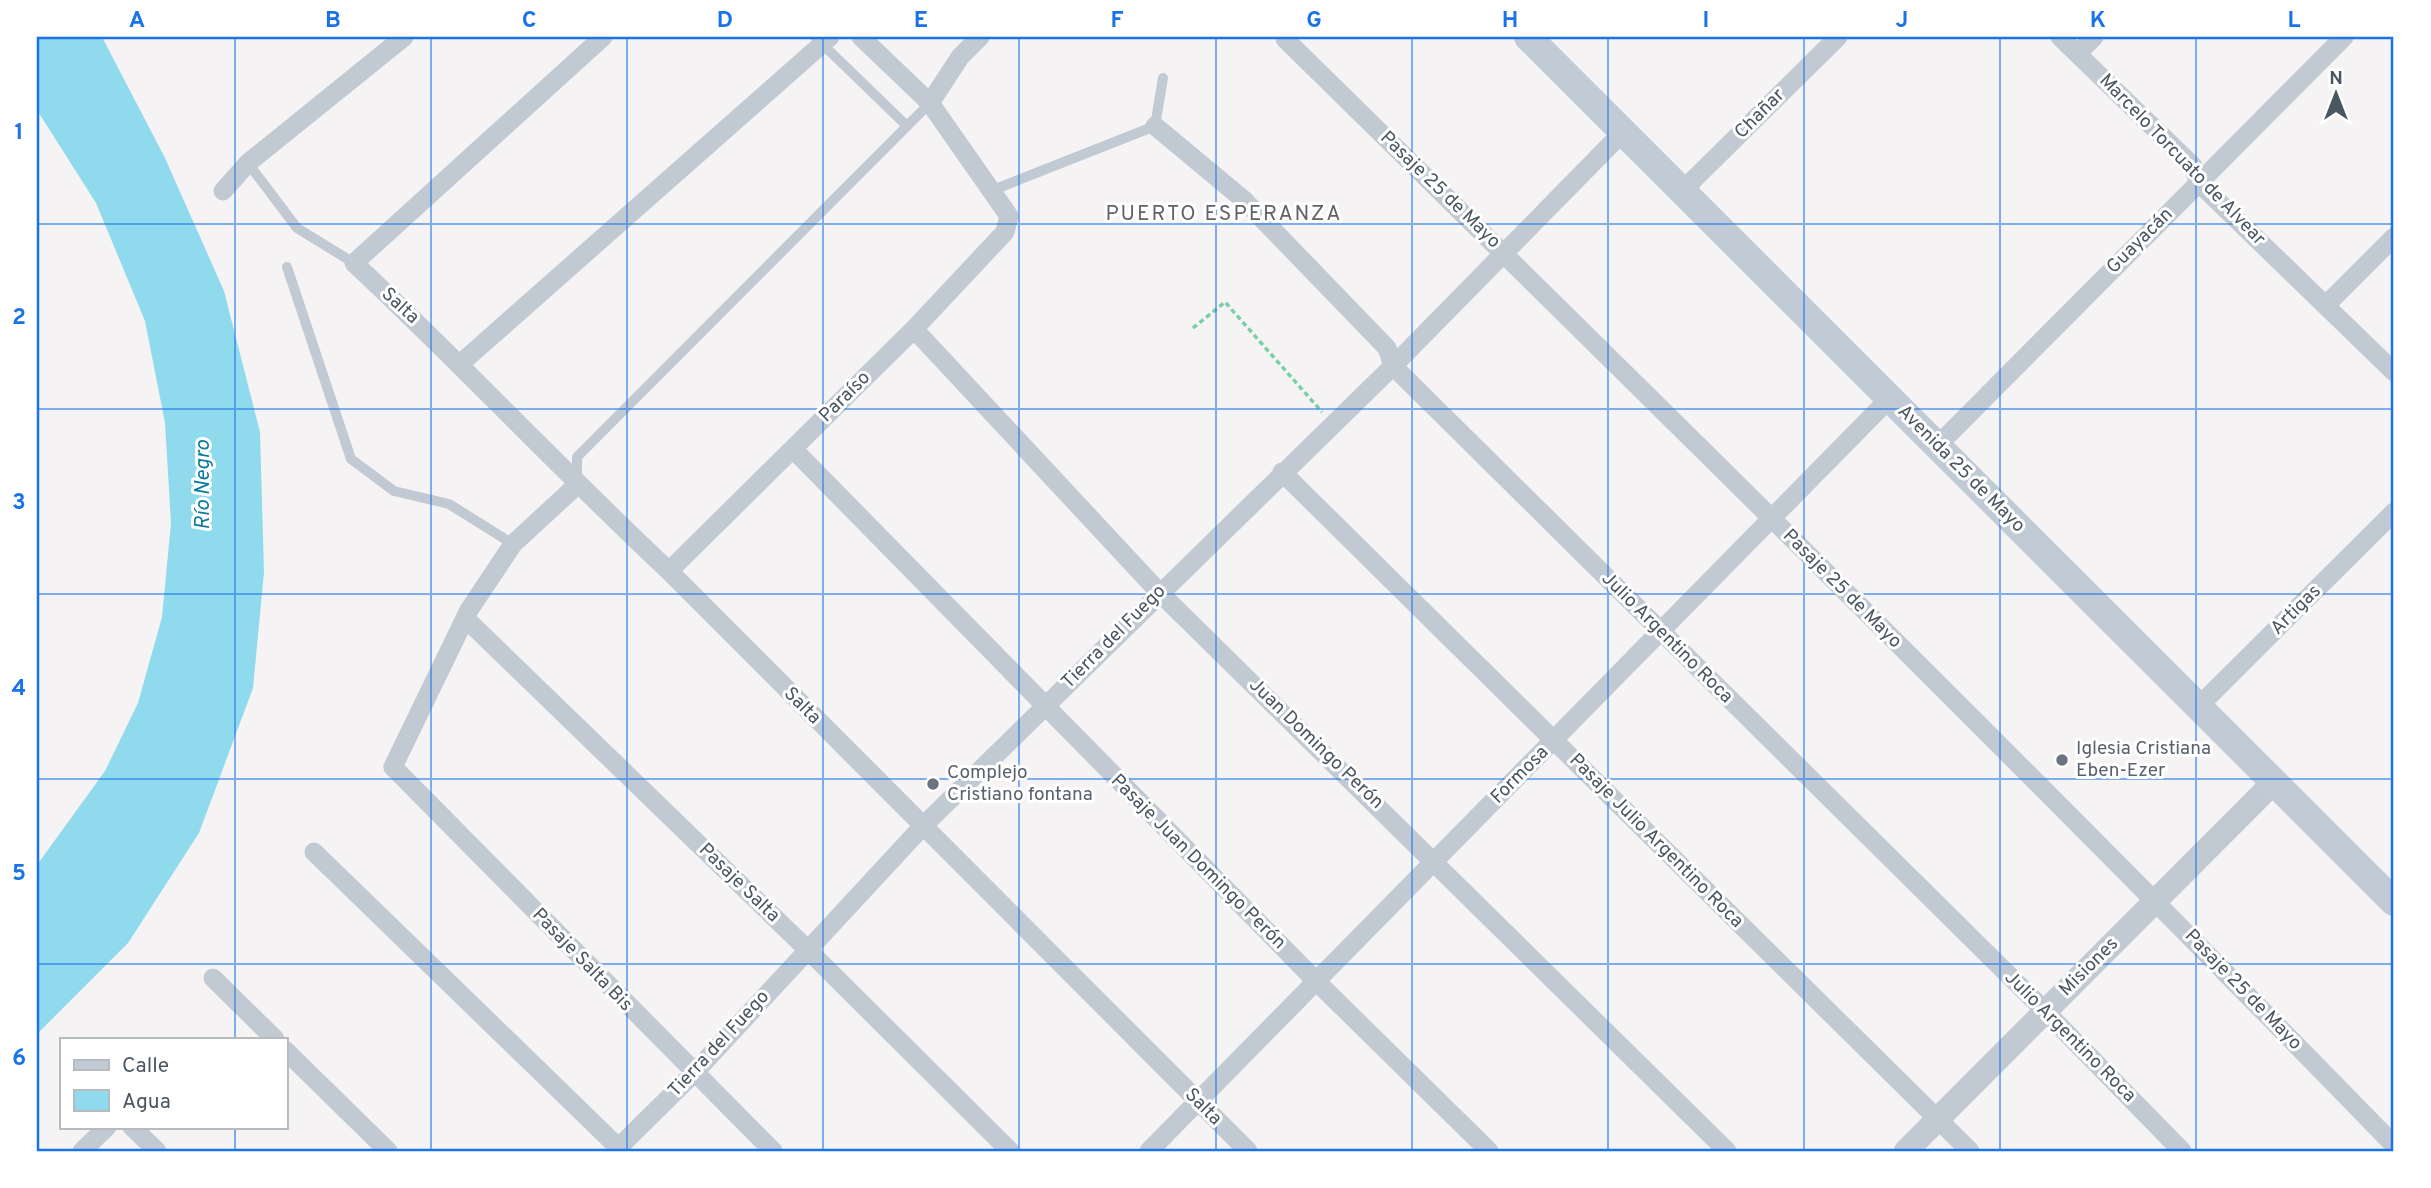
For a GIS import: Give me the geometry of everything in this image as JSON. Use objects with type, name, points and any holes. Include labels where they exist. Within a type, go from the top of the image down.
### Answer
[{"type":"main road","name":"Avenida 25 de Mayo","points":[[1528,37],[2394,902]]},
{"type":"street","points":[[223,191],[248,163],[404,37]]},
{"type":"street","points":[[354,263],[603,37]]},
{"type":"street","points":[[860,37],[930,103],[993,190]]},
{"type":"street","points":[[930,103],[960,57],[981,37]]},
{"type":"street","name":"Chañar","points":[[1682,191],[1838,37]]},
{"type":"street","name":"Marcelo Torcuato de Alvear","points":[[2060,37],[2193,166],[2199,182],[2394,372]]},
{"type":"street","points":[[2078,53],[2094,37]]},
{"type":"street","name":"Guayacán","points":[[1937,446],[2344,37]]},
{"type":"street","points":[[461,363],[822,39]]},
{"type":"street","name":"Pasaje 25 de Mayo","points":[[1285,39],[1504,252],[2156,900],[2394,1145]]},
{"type":"street","name":"Julio Argentino Roca","points":[[1155,126],[1244,200],[1387,348],[1393,366],[2045,1011],[2182,1151]]},
{"type":"street","name":"Tierra del Fuego","points":[[618,1150],[694,1073],[922,827],[1159,592],[1393,366],[1623,132]]},
{"type":"street","name":"Paraíso","points":[[669,571],[914,329],[1005,232],[1009,216],[993,190]]},
{"type":"street","points":[[2326,305],[2394,237]]},
{"type":"street","name":"Salta","points":[[354,263],[461,363],[577,485],[669,571],[1248,1151]]},
{"type":"street","name":"Juan Domingo Perón","points":[[914,329],[1159,592],[1727,1151]]},
{"type":"street","name":"Formosa","points":[[1149,1151],[1890,398]]},
{"type":"street","name":"Pasaje Juan Domingo Perón","points":[[793,449],[1316,981],[1489,1151]]},
{"type":"street","name":"Pasaje Julio Argentino Roca","points":[[1282,472],[1969,1151]]},
{"type":"street","points":[[465,618],[513,544],[577,485]]},
{"type":"street","name":"Artigas","points":[[2198,707],[2394,512]]},
{"type":"street","name":"Pasaje Salta Bis","points":[[465,618],[393,767],[773,1151]]},
{"type":"street","name":"Pasaje Salta","points":[[465,618],[807,949],[1010,1151]]},
{"type":"street","name":"Misiones","points":[[1906,1151],[2273,783]]},
{"type":"street","points":[[314,852],[618,1150]]},
{"type":"street","points":[[213,978],[274,1038]]},
{"type":"street","points":[[287,1052],[388,1151]]},
{"type":"street","points":[[82,1151],[106,1128]]},
{"type":"street","points":[[133,1128],[157,1151]]},
{"type":"lane","points":[[822,39],[907,126]]},
{"type":"lane","points":[[993,190],[1155,126],[1163,78]]},
{"type":"lane","points":[[577,485],[577,457],[930,103]]},
{"type":"lane","points":[[248,163],[296,228],[354,263]]},
{"type":"lane","points":[[287,267],[351,459],[394,491],[449,504],[513,544]]},
{"type":"path","points":[[1193,328],[1225,302],[1332,424]]},
{"type":"water","name":"Río Negro","points":[[37,37],[102,37],[165,158],[224,291],[260,432],[264,572],[253,688],[199,833],[128,943],[37,1034],[37,865],[105,771],[138,703],[162,617],[171,523],[165,423],[145,321],[96,203],[37,110]]},
{"type":"place","name":"Iglesia Cristiana Eben-Ezer","points":[[2062,760]]},
{"type":"place","name":"Complejo Cristiano fontana","points":[[933,784]]},
{"type":"district","name":"PUERTO ESPERANZA","points":[[1224,214]]}]
